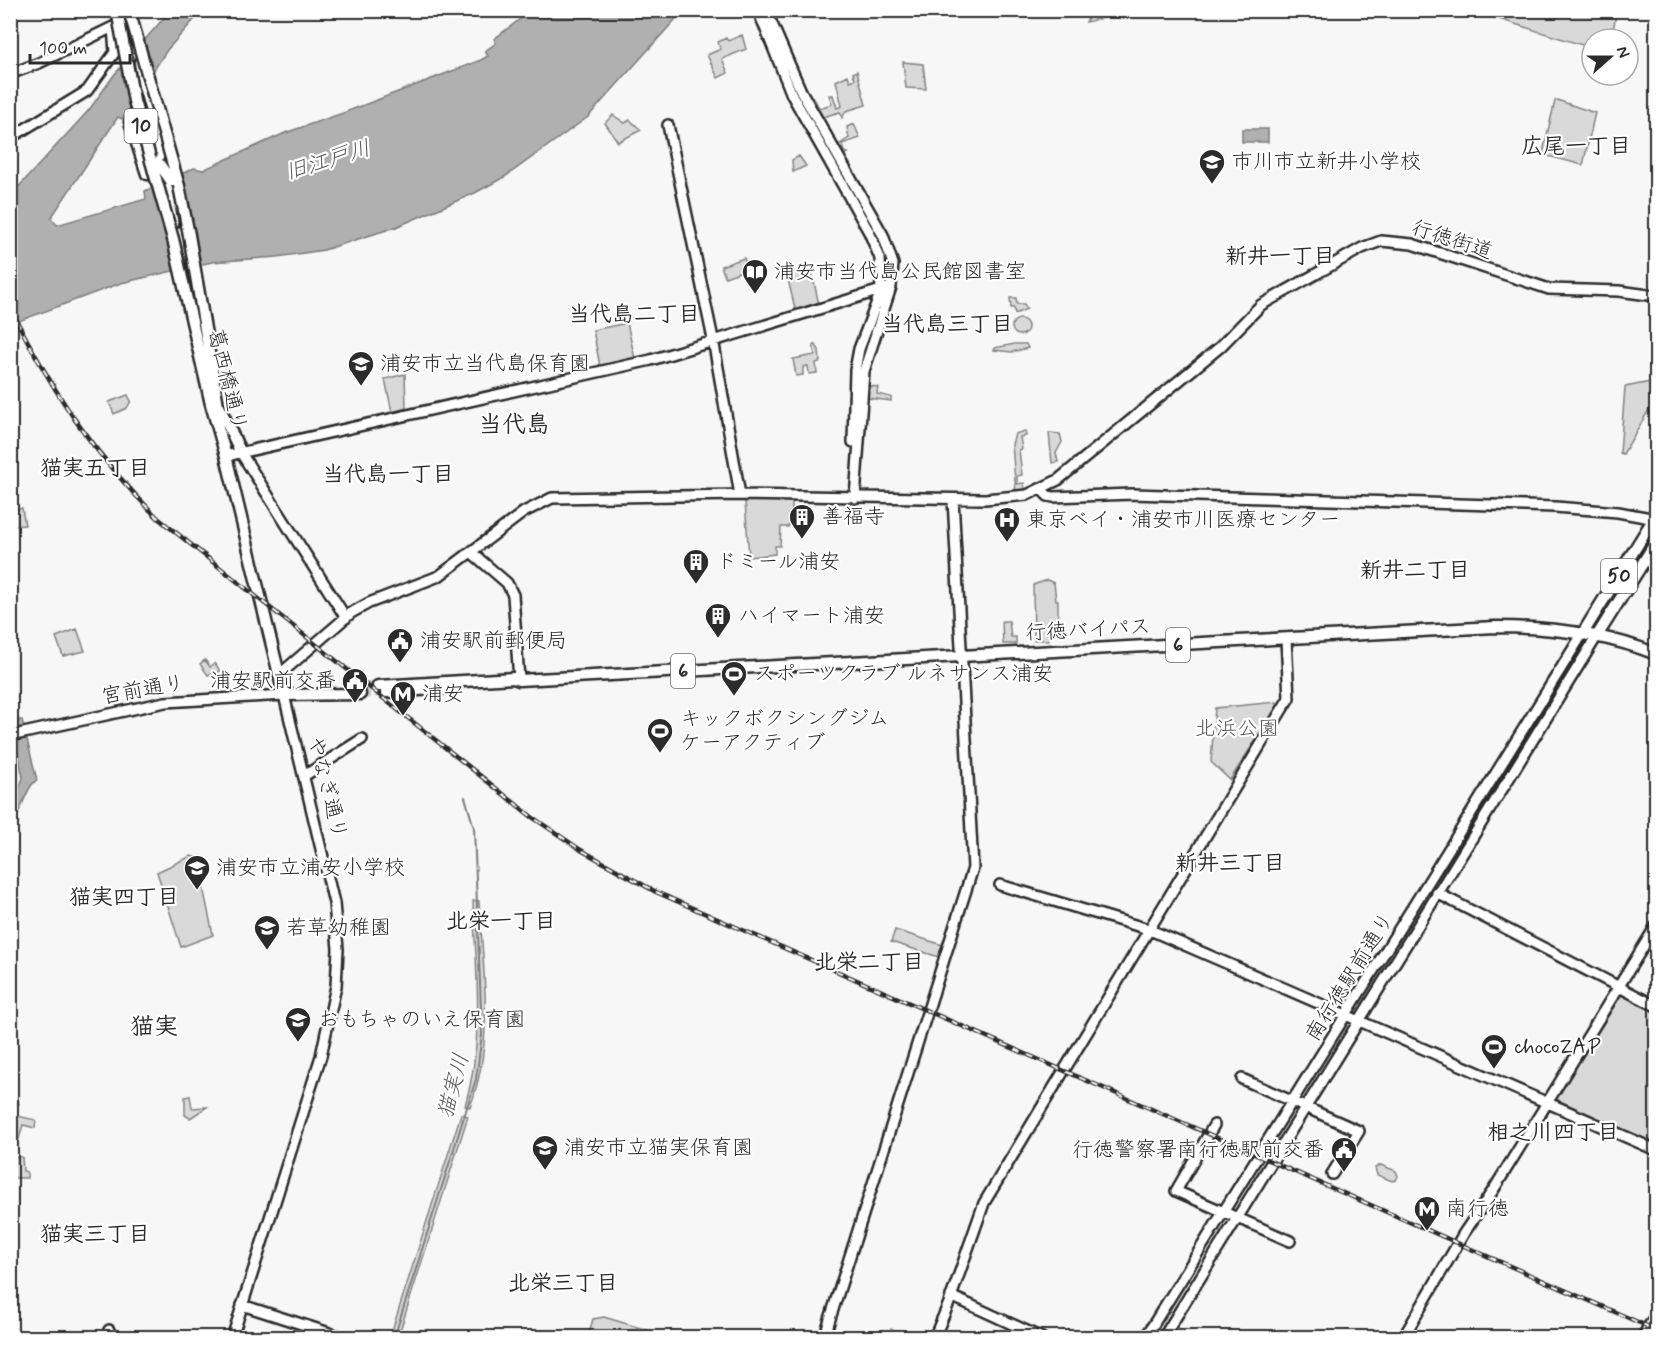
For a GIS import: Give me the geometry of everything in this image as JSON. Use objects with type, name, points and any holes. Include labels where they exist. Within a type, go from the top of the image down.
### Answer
[{"type":"main road","name":"葛西橋通り","points":[[117,10],[140,124],[180,265],[226,456]]},
{"type":"main road","name":"葛西橋通り","points":[[131,10],[136,37],[179,186],[187,222],[214,404]]},
{"type":"main road","points":[[136,37],[143,83],[158,135],[180,265]]},
{"type":"main road","points":[[122,40],[140,94],[158,135]]},
{"type":"main road","points":[[161,160],[168,171],[147,174],[130,122],[135,115],[144,116],[146,124],[161,160],[171,181],[187,222]]},
{"type":"main road","points":[[214,404],[241,453]]},
{"type":"main road","name":"やなぎ通り","points":[[226,456],[284,695]]},
{"type":"main road","name":"50","points":[[1583,633],[1656,518]]},
{"type":"main road","name":"50","points":[[1597,636],[1656,542]]},
{"type":"main road","name":"行徳バイパス","points":[[382,689],[514,678],[519,680],[1495,627],[1539,628],[1583,633],[1656,654]]},
{"type":"main road","points":[[284,695],[356,690]]},
{"type":"street","points":[[10,74],[112,28],[131,10]]},
{"type":"street","points":[[758,10],[780,71],[802,115],[877,248],[882,269],[881,291],[859,349],[855,370],[853,446],[856,452]]},
{"type":"street","points":[[766,10],[810,111],[883,235],[893,264],[891,287],[864,371],[856,452],[855,498]]},
{"type":"street","points":[[10,138],[87,91],[115,52],[112,28]]},
{"type":"street","points":[[668,125],[713,339],[740,495]]},
{"type":"street","name":"行徳街道","points":[[1041,489],[1091,455],[1220,347],[1261,305],[1362,248],[1381,241],[1412,244],[1537,286],[1575,292],[1619,291],[1656,296]]},
{"type":"street","points":[[226,456],[651,360],[713,339],[795,318],[891,287]]},
{"type":"street","points":[[241,453],[346,618]]},
{"type":"street","points":[[279,675],[346,618],[369,603],[432,580],[524,512],[552,498],[740,495],[1010,498],[1041,489],[1048,496],[1053,497],[1132,494],[1555,507],[1609,511],[1656,518]]},
{"type":"street","points":[[824,1338],[973,868],[953,499]]},
{"type":"street","points":[[471,552],[507,583],[513,595],[519,680]]},
{"type":"street","name":"南行徳駅前通り","points":[[1145,1338],[1294,1102],[1583,633]]},
{"type":"street","name":"南行徳駅前通り","points":[[1163,1338],[1597,636]]},
{"type":"street","points":[[934,1338],[984,1203],[1289,698],[1286,639]]},
{"type":"street","name":"宮前通り","points":[[10,736],[165,702],[284,695]]},
{"type":"street","name":"やなぎ通り","points":[[232,1338],[321,1056],[336,986],[338,949],[334,903],[284,695]]},
{"type":"street","points":[[304,776],[362,740]]},
{"type":"street","points":[[1000,885],[1148,929],[1656,1150]]},
{"type":"street","points":[[1437,893],[1656,1006]]},
{"type":"street","points":[[1403,1338],[1464,1233],[1656,926]]},
{"type":"street","points":[[1242,1079],[1359,1131],[1332,1174]]},
{"type":"street","points":[[1214,1125],[1176,1191],[1290,1241]]},
{"type":"street","points":[[951,1296],[1042,1338]]},
{"type":"street","points":[[242,1305],[345,1338]]},
{"type":"street","points":[[1642,1338],[1656,1314]]},
{"type":"green space","points":[[1092,10],[1118,11],[1119,14],[1086,22]]},
{"type":"green space","points":[[1473,10],[1617,11],[1614,27],[1580,27],[1580,44]]},
{"type":"green space","points":[[742,35],[746,49],[722,59],[728,73],[718,78],[707,55],[721,49],[718,42],[726,38],[728,41]]},
{"type":"green space","points":[[903,62],[923,64],[926,89],[906,88]]},
{"type":"green space","points":[[857,71],[866,105],[846,111],[842,118],[840,112],[819,118],[812,101],[815,100],[819,108],[832,104],[829,95],[833,95],[837,108],[842,106],[836,81],[848,75],[850,81],[855,79],[853,73]]},
{"type":"green space","points":[[1557,100],[1595,113],[1583,165],[1544,155]]},
{"type":"green space","points":[[613,115],[625,123],[630,120],[641,130],[618,142],[605,123]]},
{"type":"green space","points":[[854,124],[860,138],[842,144],[844,152],[848,153],[842,156],[837,146],[849,138],[847,127]]},
{"type":"green space","points":[[799,156],[806,166],[793,172],[792,160]]},
{"type":"green space","points":[[744,258],[748,269],[725,277],[721,266]]},
{"type":"green space","points":[[811,268],[819,305],[796,313],[787,275]]},
{"type":"green space","points":[[1010,298],[1016,298],[1017,304],[1024,304],[1027,309],[1015,314],[1014,308],[1011,308]]},
{"type":"green space","points":[[1020,319],[1026,321],[1028,327],[1026,333],[1020,335],[1014,333],[1012,327],[1014,321]]},
{"type":"green space","points":[[627,323],[635,359],[600,366],[593,330]]},
{"type":"green space","points":[[815,344],[819,350],[820,362],[816,363],[817,373],[809,374],[808,366],[803,367],[803,375],[796,376],[793,359],[815,355],[813,345]]},
{"type":"green space","points":[[1026,344],[1028,348],[1012,352],[994,350],[994,348]]},
{"type":"green space","points":[[405,374],[406,408],[392,412],[385,379]]},
{"type":"green space","points":[[1656,381],[1656,398],[1623,454],[1620,453],[1625,387]]},
{"type":"green space","points":[[868,386],[878,387],[877,394],[891,397],[891,401],[868,398]]},
{"type":"green space","points":[[128,395],[131,401],[127,408],[114,414],[109,402]]},
{"type":"green space","points":[[1025,431],[1026,436],[1020,437],[1022,475],[1017,476],[1017,484],[1024,483],[1025,492],[1016,493],[1012,444],[1015,434]]},
{"type":"green space","points":[[1049,433],[1060,434],[1062,442],[1056,453],[1058,462],[1052,463]]},
{"type":"green space","points":[[748,498],[792,499],[792,521],[788,527],[781,527],[780,546],[775,546],[775,554],[749,557],[745,501]]},
{"type":"green space","points":[[22,508],[25,525],[11,526],[11,510]]},
{"type":"green space","points":[[1047,580],[1054,583],[1056,600],[1058,600],[1058,631],[1048,631],[1049,640],[1034,640],[1033,585]]},
{"type":"green space","points":[[1002,621],[1009,621],[1011,637],[1016,637],[1016,644],[1003,644]]},
{"type":"green space","points":[[77,629],[85,651],[63,656],[56,637]]},
{"type":"green space","points":[[205,660],[210,667],[215,663],[220,671],[213,676],[212,673],[208,675],[200,664]]},
{"type":"green space","name":"北浜公園","points":[[1277,702],[1278,705],[1230,780],[1211,762],[1215,708]]},
{"type":"green space","points":[[191,856],[197,858],[213,935],[181,947],[157,872]]},
{"type":"green space","points":[[473,901],[479,901],[485,979],[485,1031],[483,1057],[470,1107],[465,1106],[475,1055],[478,1004]]},
{"type":"green space","points":[[895,930],[943,945],[939,957],[891,942]]},
{"type":"green space","points":[[1622,994],[1656,1011],[1656,1144],[1556,1099]]},
{"type":"green space","points":[[190,1096],[192,1108],[207,1107],[190,1118],[185,1115],[185,1097]]},
{"type":"green space","points":[[18,1100],[19,1104],[15,1103],[12,1115],[36,1120],[35,1128],[23,1125],[19,1139],[10,1139],[11,1101]]},
{"type":"green space","points":[[461,1114],[468,1116],[398,1337],[390,1337]]},
{"type":"green space","points":[[11,1152],[12,1157],[22,1157],[23,1171],[27,1172],[27,1178],[11,1178]]},
{"type":"green space","points":[[1381,1165],[1396,1171],[1398,1176],[1396,1180],[1392,1181],[1377,1175],[1375,1168]]},
{"type":"green space","points":[[604,1317],[657,1333],[656,1337],[588,1337],[593,1319]]},
{"type":"green space","points":[[891,1329],[919,1337],[889,1337]]},
{"type":"water","name":"旧江戸川","points":[[170,11],[202,11],[167,50],[122,119],[118,117],[51,218],[57,225],[146,199],[145,191],[194,168],[203,170],[285,133],[481,60],[488,56],[485,51],[496,43],[494,39],[524,16],[522,11],[683,11],[588,117],[506,176],[475,193],[396,227],[324,250],[277,257],[212,262],[121,283],[11,324],[11,195],[89,110],[114,75]]},
{"type":"water","points":[[1242,129],[1268,129],[1268,142],[1242,142]]},
{"type":"water","points":[[10,704],[18,720],[22,720],[37,780],[30,788],[11,825],[11,809],[23,778],[17,747],[13,745]]},
{"type":"pier","points":[[143,37],[155,74],[130,112],[120,63]]},
{"type":"pier","points":[[182,171],[201,267],[175,273],[151,185]]},
{"type":"waterway","name":"猫実川","points":[[394,1338],[476,1079],[482,1034],[474,828],[465,797]]},
{"type":"tunnel","points":[[360,694],[386,692]]},
{"type":"railway","points":[[10,308],[42,367],[75,420],[113,470],[159,519],[532,817],[581,850],[656,892],[1656,1330]]},
{"type":"place","name":"市川市立新井小学校","points":[[1212,185]]},
{"type":"place","name":"浦安市当代島公民館図書室","points":[[755,295]]},
{"type":"place","name":"浦安市立当代島保育園","points":[[361,387]]},
{"type":"place","name":"善福寺","points":[[802,540]]},
{"type":"place","name":"東京ベイ・浦安市川医療センター","points":[[1007,543]]},
{"type":"place","name":"ドミール浦安","points":[[696,585]]},
{"type":"place","name":"ハイマート浦安","points":[[718,639]]},
{"type":"place","name":"浦安駅前郵便局","points":[[400,664]]},
{"type":"place","name":"スポーツクラブ ルネサンス浦安","points":[[734,697]]},
{"type":"place","name":"浦安駅前交番","points":[[355,704]]},
{"type":"place","name":"浦安","points":[[403,717]]},
{"type":"place","name":"キックボクシングジム ケーアクティブ","points":[[660,754]]},
{"type":"place","name":"浦安市立浦安小学校","points":[[197,891]]},
{"type":"place","name":"若草幼稚園","points":[[267,951]]},
{"type":"place","name":"おもちゃのいえ保育園","points":[[298,1043]]},
{"type":"place","name":"chocoZAP","points":[[1494,1070]]},
{"type":"place","name":"浦安市立猫実保育園","points":[[545,1171]]},
{"type":"place","name":"行徳警察署南行徳駅前交番","points":[[1344,1173]]},
{"type":"place","name":"南行徳","points":[[1427,1232]]},
{"type":"district","name":"広尾一丁目","points":[[1576,147]]},
{"type":"district","name":"新井一丁目","points":[[1280,257]]},
{"type":"district","name":"当代島二丁目","points":[[634,315]]},
{"type":"district","name":"当代島三丁目","points":[[947,325]]},
{"type":"district","name":"当代島","points":[[514,425]]},
{"type":"district","name":"猫実五丁目","points":[[95,469]]},
{"type":"district","name":"当代島一丁目","points":[[388,475]]},
{"type":"district","name":"新井二丁目","points":[[1415,571]]},
{"type":"district","name":"新井三丁目","points":[[1230,864]]},
{"type":"district","name":"猫実四丁目","points":[[124,898]]},
{"type":"district","name":"北栄一丁目","points":[[501,922]]},
{"type":"district","name":"北栄二丁目","points":[[869,963]]},
{"type":"district","name":"猫実","points":[[154,1027]]},
{"type":"district","name":"相之川四丁目","points":[[1553,1133]]},
{"type":"district","name":"猫実三丁目","points":[[95,1235]]},
{"type":"district","name":"北栄三丁目","points":[[563,1284]]}]
